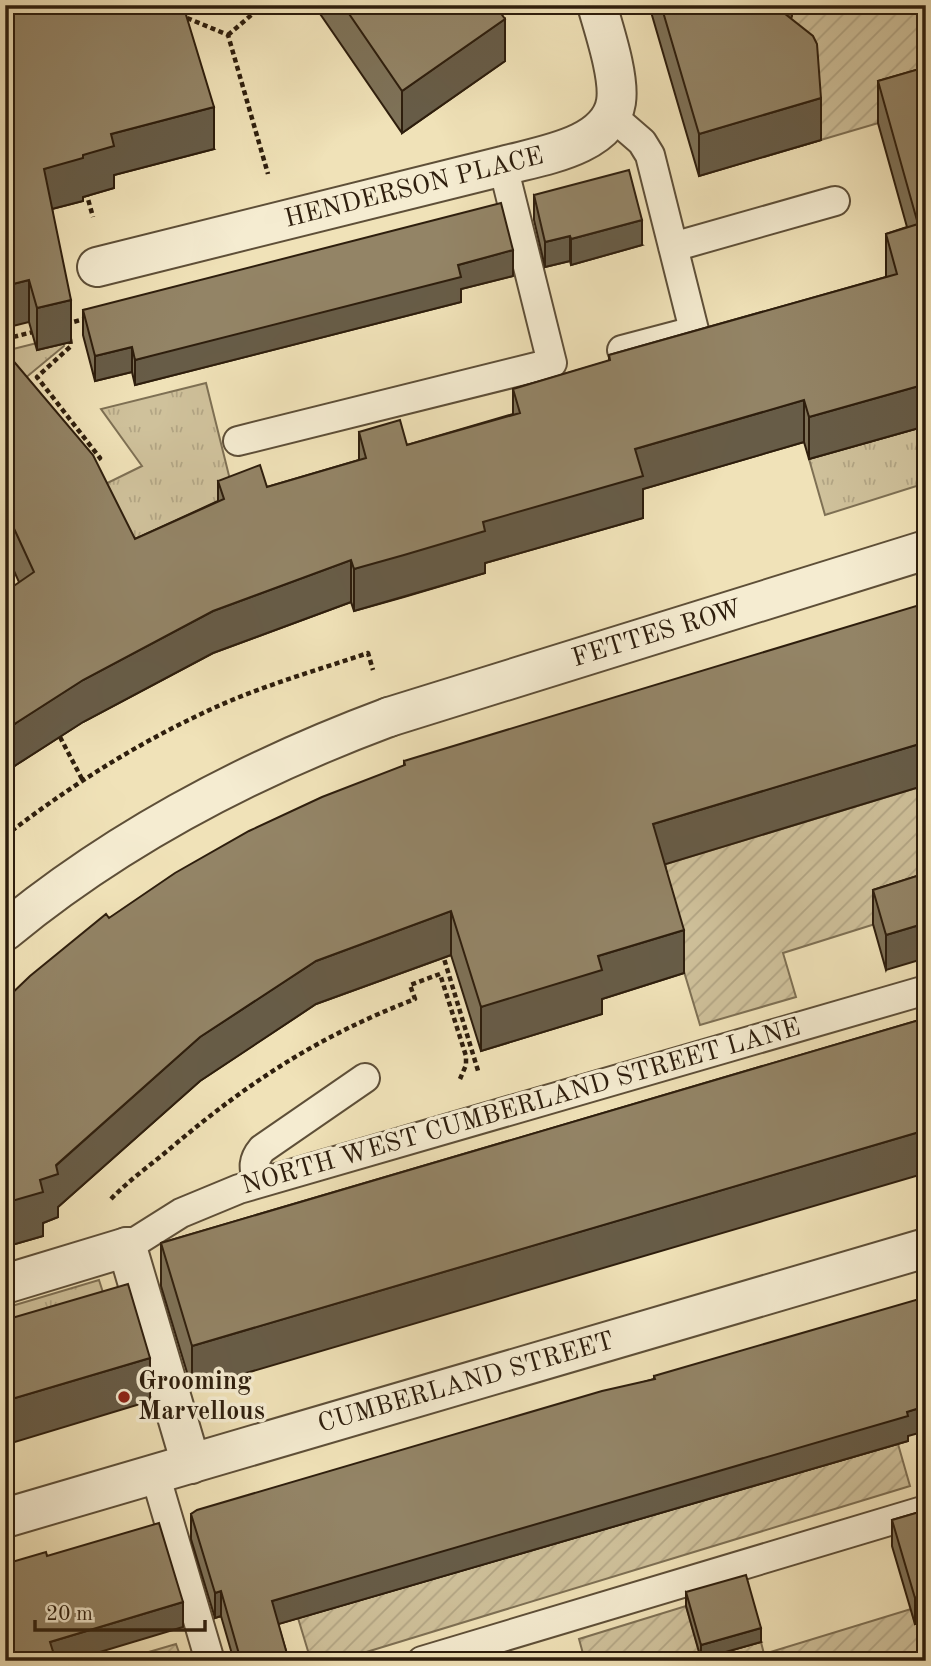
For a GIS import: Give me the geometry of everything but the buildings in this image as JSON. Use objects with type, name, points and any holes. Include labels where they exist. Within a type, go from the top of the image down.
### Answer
[{"type":"street","points":[[597,5],[616,86],[612,116]]},
{"type":"street","name":"HENDERSON PLACE","points":[[101,266],[564,150],[597,133],[612,116]]},
{"type":"street","name":"FETTES ROW","points":[[5,931],[48,897],[149,831],[268,769],[389,717],[926,550]]},
{"type":"street","points":[[127,1247],[173,1469]]},
{"type":"street","name":"NORTH WEST CUMBERLAND STREET LANE","points":[[5,1284],[127,1247]]},
{"type":"street","name":"CUMBERLAND STREET","points":[[5,1518],[926,1248]]},
{"type":"lane","points":[[612,116],[642,142],[650,155],[697,341],[621,350]]},
{"type":"lane","points":[[238,441],[552,363],[503,166]]},
{"type":"lane","points":[[673,247],[835,201]]},
{"type":"lane","name":"NORTH WEST CUMBERLAND STREET LANE","points":[[127,1247],[181,1213],[257,1183],[926,990]]},
{"type":"lane","points":[[257,1183],[254,1159],[262,1149],[365,1078]]},
{"type":"lane","points":[[173,1469],[210,1661]]},
{"type":"lane","points":[[422,1661],[926,1510]]},
{"type":"path","points":[[228,35],[264,5]]},
{"type":"path","points":[[187,18],[228,35]]},
{"type":"path","points":[[228,35],[281,222]]},
{"type":"path","points":[[56,326],[107,313],[101,266],[85,188]]},
{"type":"path","points":[[69,323],[71,346],[37,377],[100,457],[90,466]]},
{"type":"path","points":[[5,339],[43,329]]},
{"type":"path","points":[[5,836],[82,779],[201,713],[260,689],[368,653],[389,717]]},
{"type":"path","points":[[60,737],[82,779]]},
{"type":"path","points":[[440,943],[491,1115]]},
{"type":"green space","points":[[785,5],[921,5],[926,21],[926,109],[797,147],[788,117]]},
{"type":"green space","points":[[61,337],[64,346],[6,394],[5,351]]},
{"type":"green space","points":[[206,383],[239,516],[130,586],[91,491],[142,466],[101,409]]},
{"type":"green space","points":[[926,426],[926,483],[825,515],[809,459]]},
{"type":"green space","points":[[926,785],[926,908],[783,953],[796,997],[700,1025],[653,868]]},
{"type":"green space","points":[[99,1280],[108,1308],[5,1324],[5,1308]]},
{"type":"green space","points":[[898,1444],[910,1486],[337,1661],[311,1661],[298,1618]]},
{"type":"green space","points":[[686,1606],[701,1658],[761,1642],[764,1654],[911,1609],[915,1624],[926,1621],[926,1661],[585,1661],[579,1639]]},
{"type":"green space","points":[[176,1644],[182,1661],[118,1661]]},
{"type":"place","name":"Grooming Marvellous","points":[[124,1397]]}]
